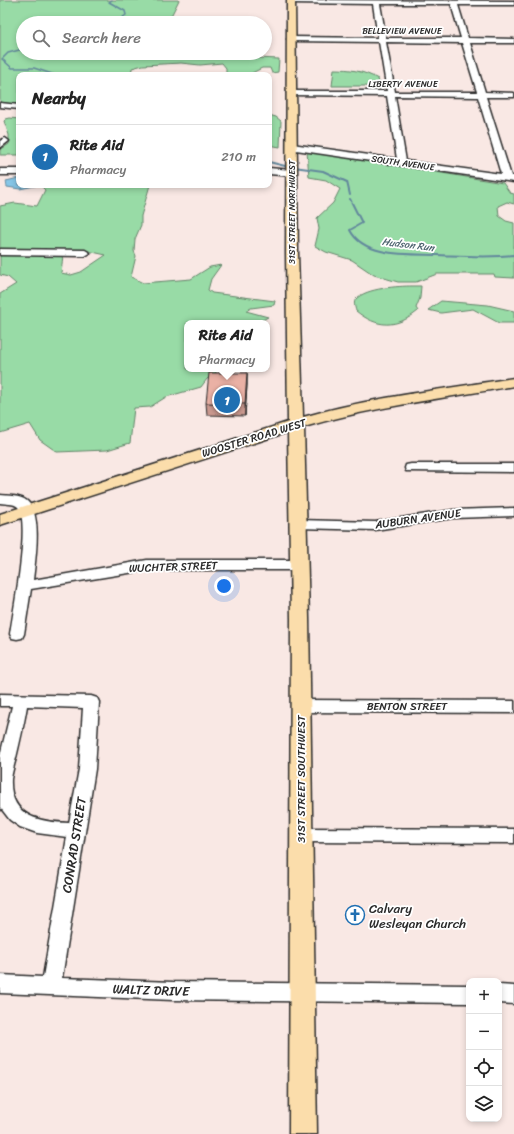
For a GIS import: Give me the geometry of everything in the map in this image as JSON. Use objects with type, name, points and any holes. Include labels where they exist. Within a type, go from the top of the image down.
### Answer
[{"type":"main road","name":"31ST STREET NORTHWEST","points":[[291,1],[296,424]]},
{"type":"main road","name":"WOOSTER ROAD WEST","points":[[0,520],[296,424],[353,409],[514,382]]},
{"type":"main road","name":"31ST STREET SOUTHWEST","points":[[296,424],[300,706],[303,1134]]},
{"type":"street","points":[[291,1],[454,1],[514,3]]},
{"type":"street","points":[[376,1],[402,163]]},
{"type":"street","points":[[454,1],[482,95],[511,179]]},
{"type":"street","name":"BELLEVIEW AVENUE","points":[[291,39],[514,41]]},
{"type":"street","name":"LIBERTY AVENUE","points":[[291,94],[514,95]]},
{"type":"street","points":[[0,105],[16,107]]},
{"type":"street","name":"SOUTH AVENUE","points":[[292,148],[511,179]]},
{"type":"street","points":[[272,171],[292,169]]},
{"type":"street","points":[[0,172],[16,172]]},
{"type":"street","points":[[0,252],[85,253]]},
{"type":"street","points":[[412,468],[514,468]]},
{"type":"street","points":[[0,499],[20,502],[25,505],[28,511],[30,544],[17,634]]},
{"type":"street","name":"AUBURN AVENUE","points":[[298,524],[375,526],[406,523],[453,514],[514,512]]},
{"type":"street","name":"WUCHTER STREET","points":[[24,586],[147,566],[298,565]]},
{"type":"street","points":[[0,700],[21,700],[3,779],[2,788],[6,806],[19,820],[39,828],[77,831]]},
{"type":"street","name":"CONRAD STREET","points":[[21,700],[91,702],[87,769],[51,986]]},
{"type":"street","name":"BENTON STREET","points":[[300,706],[514,707]]},
{"type":"street","points":[[301,835],[514,836]]},
{"type":"street","name":"WALTZ DRIVE","points":[[0,984],[173,991],[466,994]]},
{"type":"street","points":[[502,994],[514,995]]},
{"type":"green space","points":[[0,0],[179,0],[171,16],[16,16],[16,60],[279,59],[278,72],[272,73],[270,68],[262,68],[254,72],[226,72],[226,68],[222,63],[200,65],[181,63],[143,65],[132,68],[131,72],[16,72],[16,105],[0,102]]},
{"type":"green space","points":[[334,69],[351,70],[367,74],[378,79],[381,88],[365,86],[332,86]]},
{"type":"green space","points":[[272,116],[281,121],[280,147],[272,146]]},
{"type":"green space","points":[[6,119],[16,119],[16,155],[0,155],[0,150],[9,144],[9,135],[4,121]]},
{"type":"green space","points":[[307,151],[503,183],[510,193],[514,194],[514,204],[507,202],[498,206],[499,216],[506,221],[514,223],[514,278],[495,277],[494,274],[437,274],[416,282],[398,282],[374,275],[352,260],[326,252],[315,246],[319,229],[317,218],[333,203],[340,189],[326,180],[309,177]]},
{"type":"green space","points":[[43,188],[149,188],[141,216],[141,225],[135,239],[134,251],[136,256],[131,277],[143,283],[191,279],[210,267],[221,265],[211,279],[208,290],[212,293],[275,301],[274,305],[251,308],[246,311],[268,317],[262,320],[184,320],[184,372],[216,373],[207,379],[201,387],[166,397],[150,407],[134,408],[130,443],[107,450],[57,452],[40,440],[30,424],[0,433],[0,294],[16,284],[8,277],[0,275],[0,255],[63,255],[61,273],[71,275],[81,272],[106,255],[88,251],[85,253],[0,252],[0,206],[15,203],[37,206],[45,190]]},
{"type":"green space","points":[[399,286],[421,286],[420,298],[416,308],[418,311],[402,321],[387,324],[371,321],[356,311],[354,305],[356,299],[367,292]]},
{"type":"green space","points":[[441,301],[488,305],[514,311],[514,323],[499,323],[473,309],[441,313],[428,310]]},
{"type":"water","points":[[16,179],[16,188],[25,188],[20,189],[7,187],[6,181]]},
{"type":"building","points":[[209,373],[247,373],[245,404],[206,403]]},
{"type":"waterway","name":"Hudson Run","points":[[112,0],[109,2],[125,11],[126,15],[125,16]]},
{"type":"waterway","name":"Hudson Run","points":[[16,51],[8,53],[2,59],[12,68],[34,68],[46,72]]},
{"type":"waterway","name":"Hudson Run","points":[[272,163],[289,167]]},
{"type":"waterway","name":"Hudson Run","points":[[294,167],[323,171],[347,182],[350,195]]},
{"type":"waterway","name":"Hudson Run","points":[[350,199],[362,223],[350,230],[357,239],[366,246],[377,250],[389,253],[414,255],[485,257],[514,255]]},
{"type":"place","name":"Rite Aid","points":[[227,400]]},
{"type":"place","name":"Calvary Wesleyan Church","points":[[355,915]]}]
